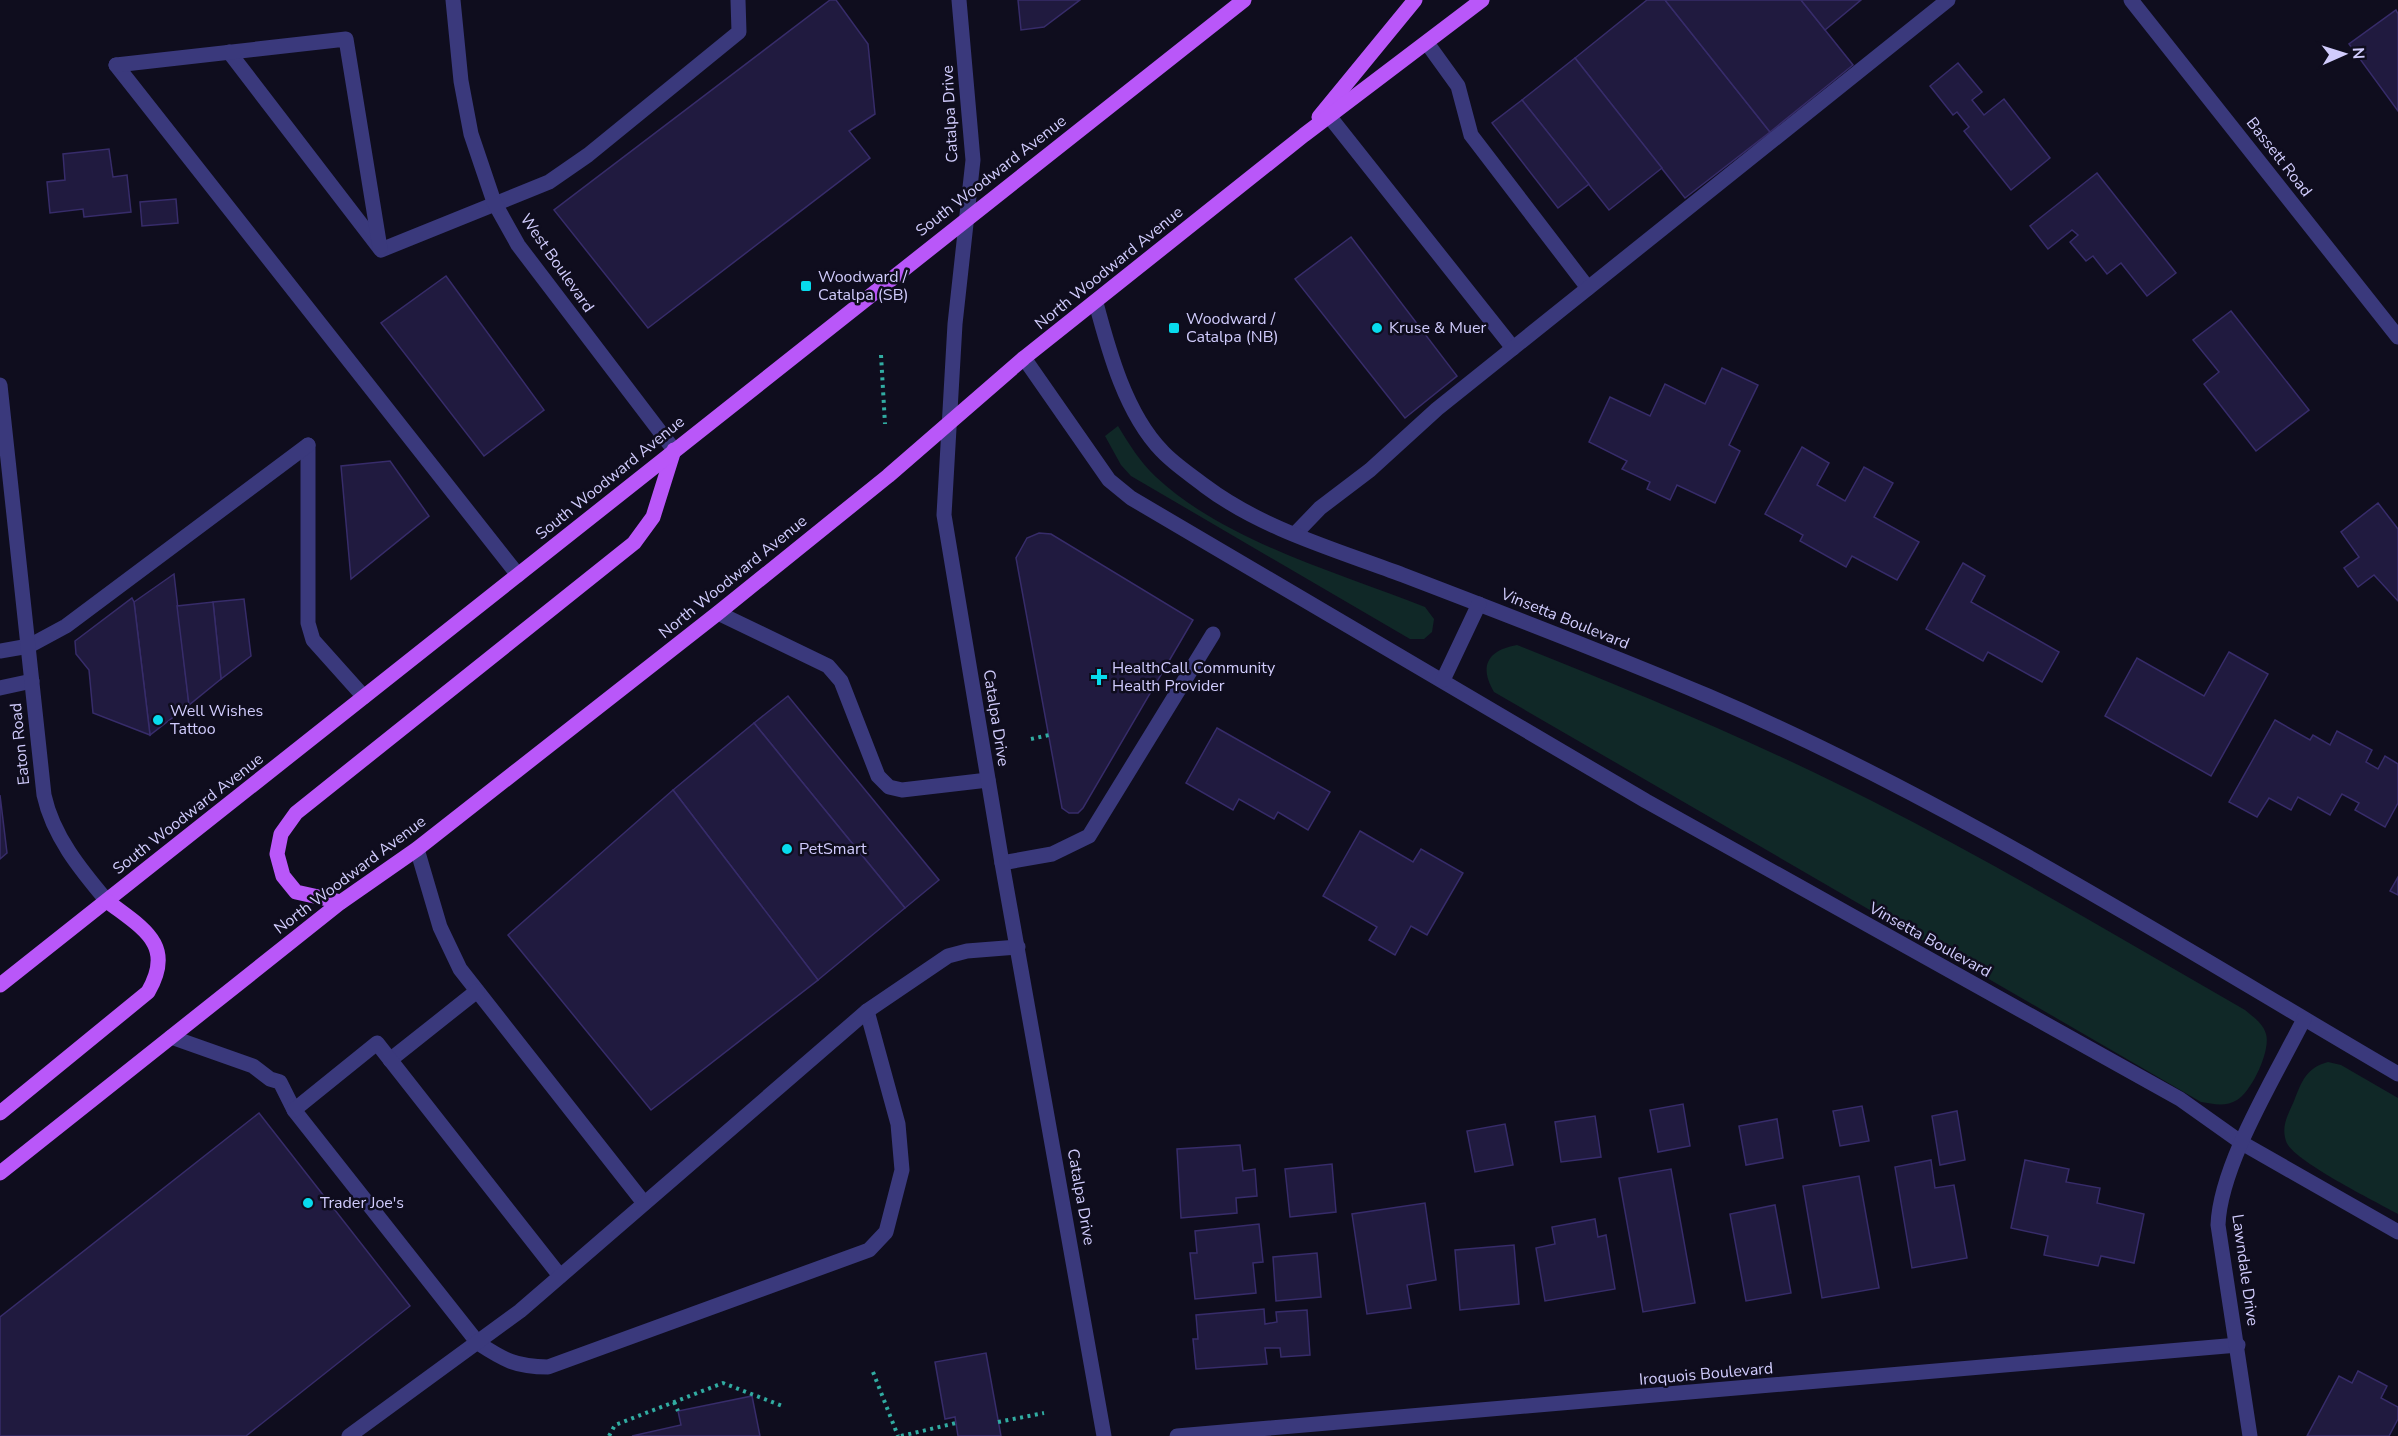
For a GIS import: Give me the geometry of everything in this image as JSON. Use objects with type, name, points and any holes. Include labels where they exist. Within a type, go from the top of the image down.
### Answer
[{"type":"main road","name":"South Woodward Avenue","points":[[0,985],[1244,0]]},
{"type":"main road","points":[[1304,135],[1415,0]]},
{"type":"main road","name":"North Woodward Avenue","points":[[0,1173],[341,902],[417,849],[718,613],[888,476],[1024,358],[1096,303],[1304,135],[1482,0]]},
{"type":"main road","points":[[341,902],[296,892],[283,876],[277,854],[281,834],[296,813],[634,543],[653,517],[674,450]]},
{"type":"main road","points":[[0,1113],[148,992],[159,974],[159,958],[153,939],[107,901]]},
{"type":"street","name":"West Boulevard","points":[[453,0],[461,81],[471,134],[494,202],[518,245],[674,450]]},
{"type":"street","points":[[381,250],[494,202],[549,182],[588,156],[739,32],[738,0]]},
{"type":"street","name":"Catalpa Drive","points":[[959,0],[973,160],[955,324],[944,515],[1002,863],[1104,1436]]},
{"type":"street","points":[[1295,534],[1320,508],[1370,470],[1437,409],[1948,0]]},
{"type":"street","name":"Bassett Road","points":[[2131,0],[2398,337]]},
{"type":"street","points":[[381,250],[346,39],[116,65],[518,575]]},
{"type":"street","points":[[1427,43],[1458,86],[1470,135],[1588,288]]},
{"type":"street","points":[[230,52],[381,250]]},
{"type":"street","points":[[1329,116],[1514,348]]},
{"type":"street","name":"Vinsetta Boulevard","points":[[1096,303],[1113,365],[1131,404],[1161,450],[1208,489],[1262,519],[1295,534],[1479,604],[1710,697],[1880,777],[2046,868],[2398,1074]]},
{"type":"street","name":"Vinsetta Boulevard","points":[[1024,358],[1110,480],[1131,498],[1646,801],[2180,1099],[2242,1143],[2398,1232]]},
{"type":"street","name":"Eaton Road","points":[[0,385],[47,809],[77,865],[107,901]]},
{"type":"street","points":[[0,651],[29,646],[66,626],[308,445],[308,623],[313,640],[318,647],[364,697]]},
{"type":"street","name":"Vinsetta Boulevard","points":[[1443,681],[1479,604]]},
{"type":"street","points":[[718,613],[828,666],[842,681],[878,776],[889,787],[902,790],[988,780]]},
{"type":"street","points":[[1002,863],[1052,854],[1089,836],[1213,634]]},
{"type":"street","points":[[0,688],[32,681]]},
{"type":"street","points":[[417,849],[448,948],[477,992],[644,1203]]},
{"type":"street","points":[[349,1436],[478,1343],[560,1276],[867,1011],[948,956],[967,951],[1018,947]]},
{"type":"street","points":[[390,1060],[477,992]]},
{"type":"street","points":[[171,1037],[253,1066],[270,1079],[279,1082],[294,1110],[478,1343],[502,1360],[523,1367],[548,1367],[869,1250],[886,1232],[902,1170],[898,1124],[867,1011]]},
{"type":"street","name":"Lawndale Drive","points":[[2250,1436],[2238,1345],[2218,1226],[2219,1208],[2222,1189],[2242,1143],[2304,1019]]},
{"type":"street","points":[[294,1110],[377,1043],[560,1276]]},
{"type":"street","name":"Iroquois Boulevard","points":[[1177,1436],[2238,1345]]},
{"type":"path","points":[[881,355],[885,424]]},
{"type":"path","points":[[1031,739],[1049,735]]},
{"type":"path","points":[[873,1372],[899,1436],[956,1423]]},
{"type":"path","points":[[609,1436],[615,1425],[723,1383],[785,1407]]},
{"type":"path","points":[[674,1402],[678,1412]]},
{"type":"path","points":[[998,1422],[1044,1413]]},
{"type":"green space","points":[[1118,426],[1145,465],[1184,500],[1215,520],[1284,553],[1425,607],[1434,619],[1432,632],[1424,639],[1410,639],[1131,476],[1121,465],[1105,436]]},
{"type":"green space","points":[[1517,645],[1697,719],[1874,802],[2014,877],[2245,1010],[2265,1030],[2267,1041],[2263,1060],[2249,1088],[2237,1100],[2228,1104],[2201,1102],[1494,692],[1487,674],[1489,660],[1499,651]]},
{"type":"green space","points":[[2328,1062],[2341,1065],[2398,1098],[2398,1214],[2318,1169],[2291,1149],[2286,1141],[2284,1130],[2286,1121],[2302,1081],[2315,1068]]},
{"type":"building","points":[[830,0],[836,0],[868,44],[875,114],[849,131],[870,158],[648,328],[554,210]]},
{"type":"building","points":[[1018,0],[1080,0],[1044,27],[1021,30]]},
{"type":"building","points":[[1647,0],[1665,0],[1770,132],[1685,198],[1575,58]]},
{"type":"building","points":[[1665,0],[1801,0],[1853,65],[1770,132]]},
{"type":"building","points":[[1801,0],[1861,0],[1825,30]]},
{"type":"building","points":[[2396,10],[2398,14],[2398,111],[2349,44]]},
{"type":"building","points":[[1575,58],[1662,168],[1609,210],[1522,100]]},
{"type":"building","points":[[1958,63],[1982,92],[1972,100],[1984,115],[2004,99],[2050,158],[2011,190],[1964,131],[1969,127],[1957,112],[1953,115],[1930,86]]},
{"type":"building","points":[[1522,100],[1589,184],[1558,208],[1492,123]]},
{"type":"building","points":[[109,149],[113,177],[127,175],[131,212],[84,217],[83,209],[50,213],[47,182],[65,180],[63,154]]},
{"type":"building","points":[[2097,173],[2176,273],[2147,296],[2121,263],[2107,274],[2093,256],[2086,261],[2070,242],[2078,235],[2072,230],[2048,249],[2030,226]]},
{"type":"building","points":[[176,199],[178,223],[142,226],[140,202]]},
{"type":"building","name":"Kruse & Muer","points":[[1351,237],[1457,376],[1405,418],[1295,279]]},
{"type":"building","points":[[446,276],[544,410],[484,456],[381,323]]},
{"type":"building","points":[[2231,311],[2309,410],[2256,451],[2204,384],[2219,372],[2193,340]]},
{"type":"building","points":[[1722,368],[1758,385],[1729,445],[1740,451],[1715,503],[1677,485],[1670,500],[1647,489],[1650,482],[1622,469],[1627,461],[1589,442],[1610,397],[1650,416],[1665,384],[1705,404]]},
{"type":"building","points":[[1802,447],[1829,463],[1817,485],[1845,501],[1864,467],[1893,483],[1874,517],[1919,542],[1897,580],[1852,556],[1846,567],[1800,541],[1803,535],[1765,514]]},
{"type":"building","points":[[390,461],[429,516],[351,579],[341,466]]},
{"type":"building","points":[[2378,503],[2398,529],[2398,601],[2374,575],[2358,587],[2344,568],[2359,557],[2341,532]]},
{"type":"building","name":"HealthCall Community Health Provider","points":[[1039,533],[1051,534],[1193,620],[1078,813],[1069,813],[1062,808],[1016,558],[1027,538]]},
{"type":"building","points":[[1963,563],[1985,576],[1971,602],[2059,652],[2042,682],[1988,652],[1983,661],[1926,629]]},
{"type":"building","points":[[174,574],[189,705],[150,735],[134,602]]},
{"type":"building","points":[[132,598],[150,735],[93,713],[89,670],[76,654],[75,641]]},
{"type":"building","points":[[244,599],[251,656],[221,679],[213,602]]},
{"type":"building","points":[[213,602],[221,679],[189,705],[177,606]]},
{"type":"building","points":[[2229,652],[2268,674],[2211,776],[2105,716],[2137,658],[2204,696]]},
{"type":"building","points":[[788,696],[939,880],[905,908],[754,723]]},
{"type":"building","points":[[2275,720],[2310,740],[2313,735],[2330,745],[2337,731],[2372,750],[2366,762],[2378,769],[2385,756],[2398,764],[2398,803],[2385,827],[2355,810],[2359,803],[2342,794],[2330,815],[2298,797],[2291,810],[2269,798],[2257,817],[2229,802]]},
{"type":"building","name":"PetSmart","points":[[754,723],[905,908],[818,980],[673,790]]},
{"type":"building","points":[[1217,728],[1330,792],[1308,830],[1278,812],[1274,819],[1239,799],[1233,810],[1186,783]]},
{"type":"building","points":[[673,790],[818,980],[651,1110],[508,935]]},
{"type":"building","points":[[0,795],[7,853],[0,859]]},
{"type":"building","points":[[1360,831],[1413,862],[1421,849],[1463,873],[1427,935],[1411,926],[1395,955],[1369,940],[1377,927],[1323,896]]},
{"type":"building","points":[[2398,877],[2398,895],[2390,891]]},
{"type":"building","points":[[1683,1104],[1690,1146],[1658,1152],[1650,1110]]},
{"type":"building","points":[[1862,1106],[1869,1141],[1840,1146],[1833,1111]]},
{"type":"building","points":[[1957,1111],[1965,1160],[1940,1165],[1932,1116]]},
{"type":"building","points":[[259,1113],[410,1306],[246,1436],[0,1436],[0,1317]]},
{"type":"building","points":[[1595,1116],[1601,1157],[1561,1162],[1555,1122]]},
{"type":"building","points":[[1777,1119],[1783,1158],[1746,1165],[1739,1126]]},
{"type":"building","points":[[1505,1124],[1513,1165],[1475,1172],[1467,1131]]},
{"type":"building","points":[[1240,1145],[1243,1171],[1255,1169],[1257,1196],[1236,1198],[1237,1213],[1181,1218],[1177,1149]]},
{"type":"building","points":[[1931,1160],[1935,1188],[1954,1185],[1967,1258],[1912,1268],[1895,1167]]},
{"type":"building","points":[[2025,1160],[2069,1169],[2066,1182],[2100,1188],[2097,1203],[2144,1214],[2134,1263],[2101,1256],[2098,1266],[2044,1255],[2048,1236],[2011,1228]]},
{"type":"building","points":[[1332,1164],[1336,1212],[1290,1217],[1285,1169]]},
{"type":"building","points":[[1671,1169],[1695,1303],[1643,1312],[1619,1178]]},
{"type":"building","points":[[1859,1176],[1879,1288],[1822,1298],[1803,1186]]},
{"type":"building","points":[[1425,1203],[1436,1280],[1407,1285],[1411,1308],[1367,1314],[1352,1214]]},
{"type":"building","points":[[1775,1205],[1791,1293],[1746,1301],[1730,1214]]},
{"type":"building","points":[[1595,1219],[1598,1237],[1606,1235],[1615,1289],[1545,1301],[1536,1248],[1555,1244],[1552,1227]]},
{"type":"building","points":[[1259,1224],[1263,1262],[1253,1263],[1256,1293],[1195,1299],[1190,1253],[1197,1253],[1195,1231]]},
{"type":"building","points":[[1514,1245],[1519,1304],[1460,1310],[1455,1250]]},
{"type":"building","points":[[1317,1253],[1321,1297],[1276,1301],[1273,1257]]},
{"type":"building","points":[[1264,1309],[1265,1324],[1277,1322],[1276,1312],[1307,1310],[1310,1355],[1281,1357],[1280,1348],[1265,1348],[1267,1364],[1196,1369],[1193,1339],[1198,1339],[1196,1315]]},
{"type":"building","points":[[986,1353],[1001,1436],[958,1436],[955,1417],[945,1419],[935,1362]]},
{"type":"building","points":[[2358,1371],[2387,1386],[2381,1398],[2398,1407],[2398,1419],[2389,1436],[2307,1436],[2339,1376],[2352,1383]]},
{"type":"building","points":[[752,1396],[760,1436],[632,1436],[681,1425],[678,1411]]},
{"type":"place","name":"Woodward / Catalpa (SB)","points":[[806,286]]},
{"type":"place","name":"Woodward / Catalpa (NB)","points":[[1174,328]]},
{"type":"place","name":"Kruse & Muer","points":[[1377,328]]},
{"type":"place","name":"HealthCall Community Health Provider","points":[[1099,677]]},
{"type":"place","name":"Well Wishes Tattoo","points":[[158,720]]},
{"type":"place","name":"PetSmart","points":[[787,849]]},
{"type":"place","name":"Trader Joe's","points":[[308,1203]]}]
